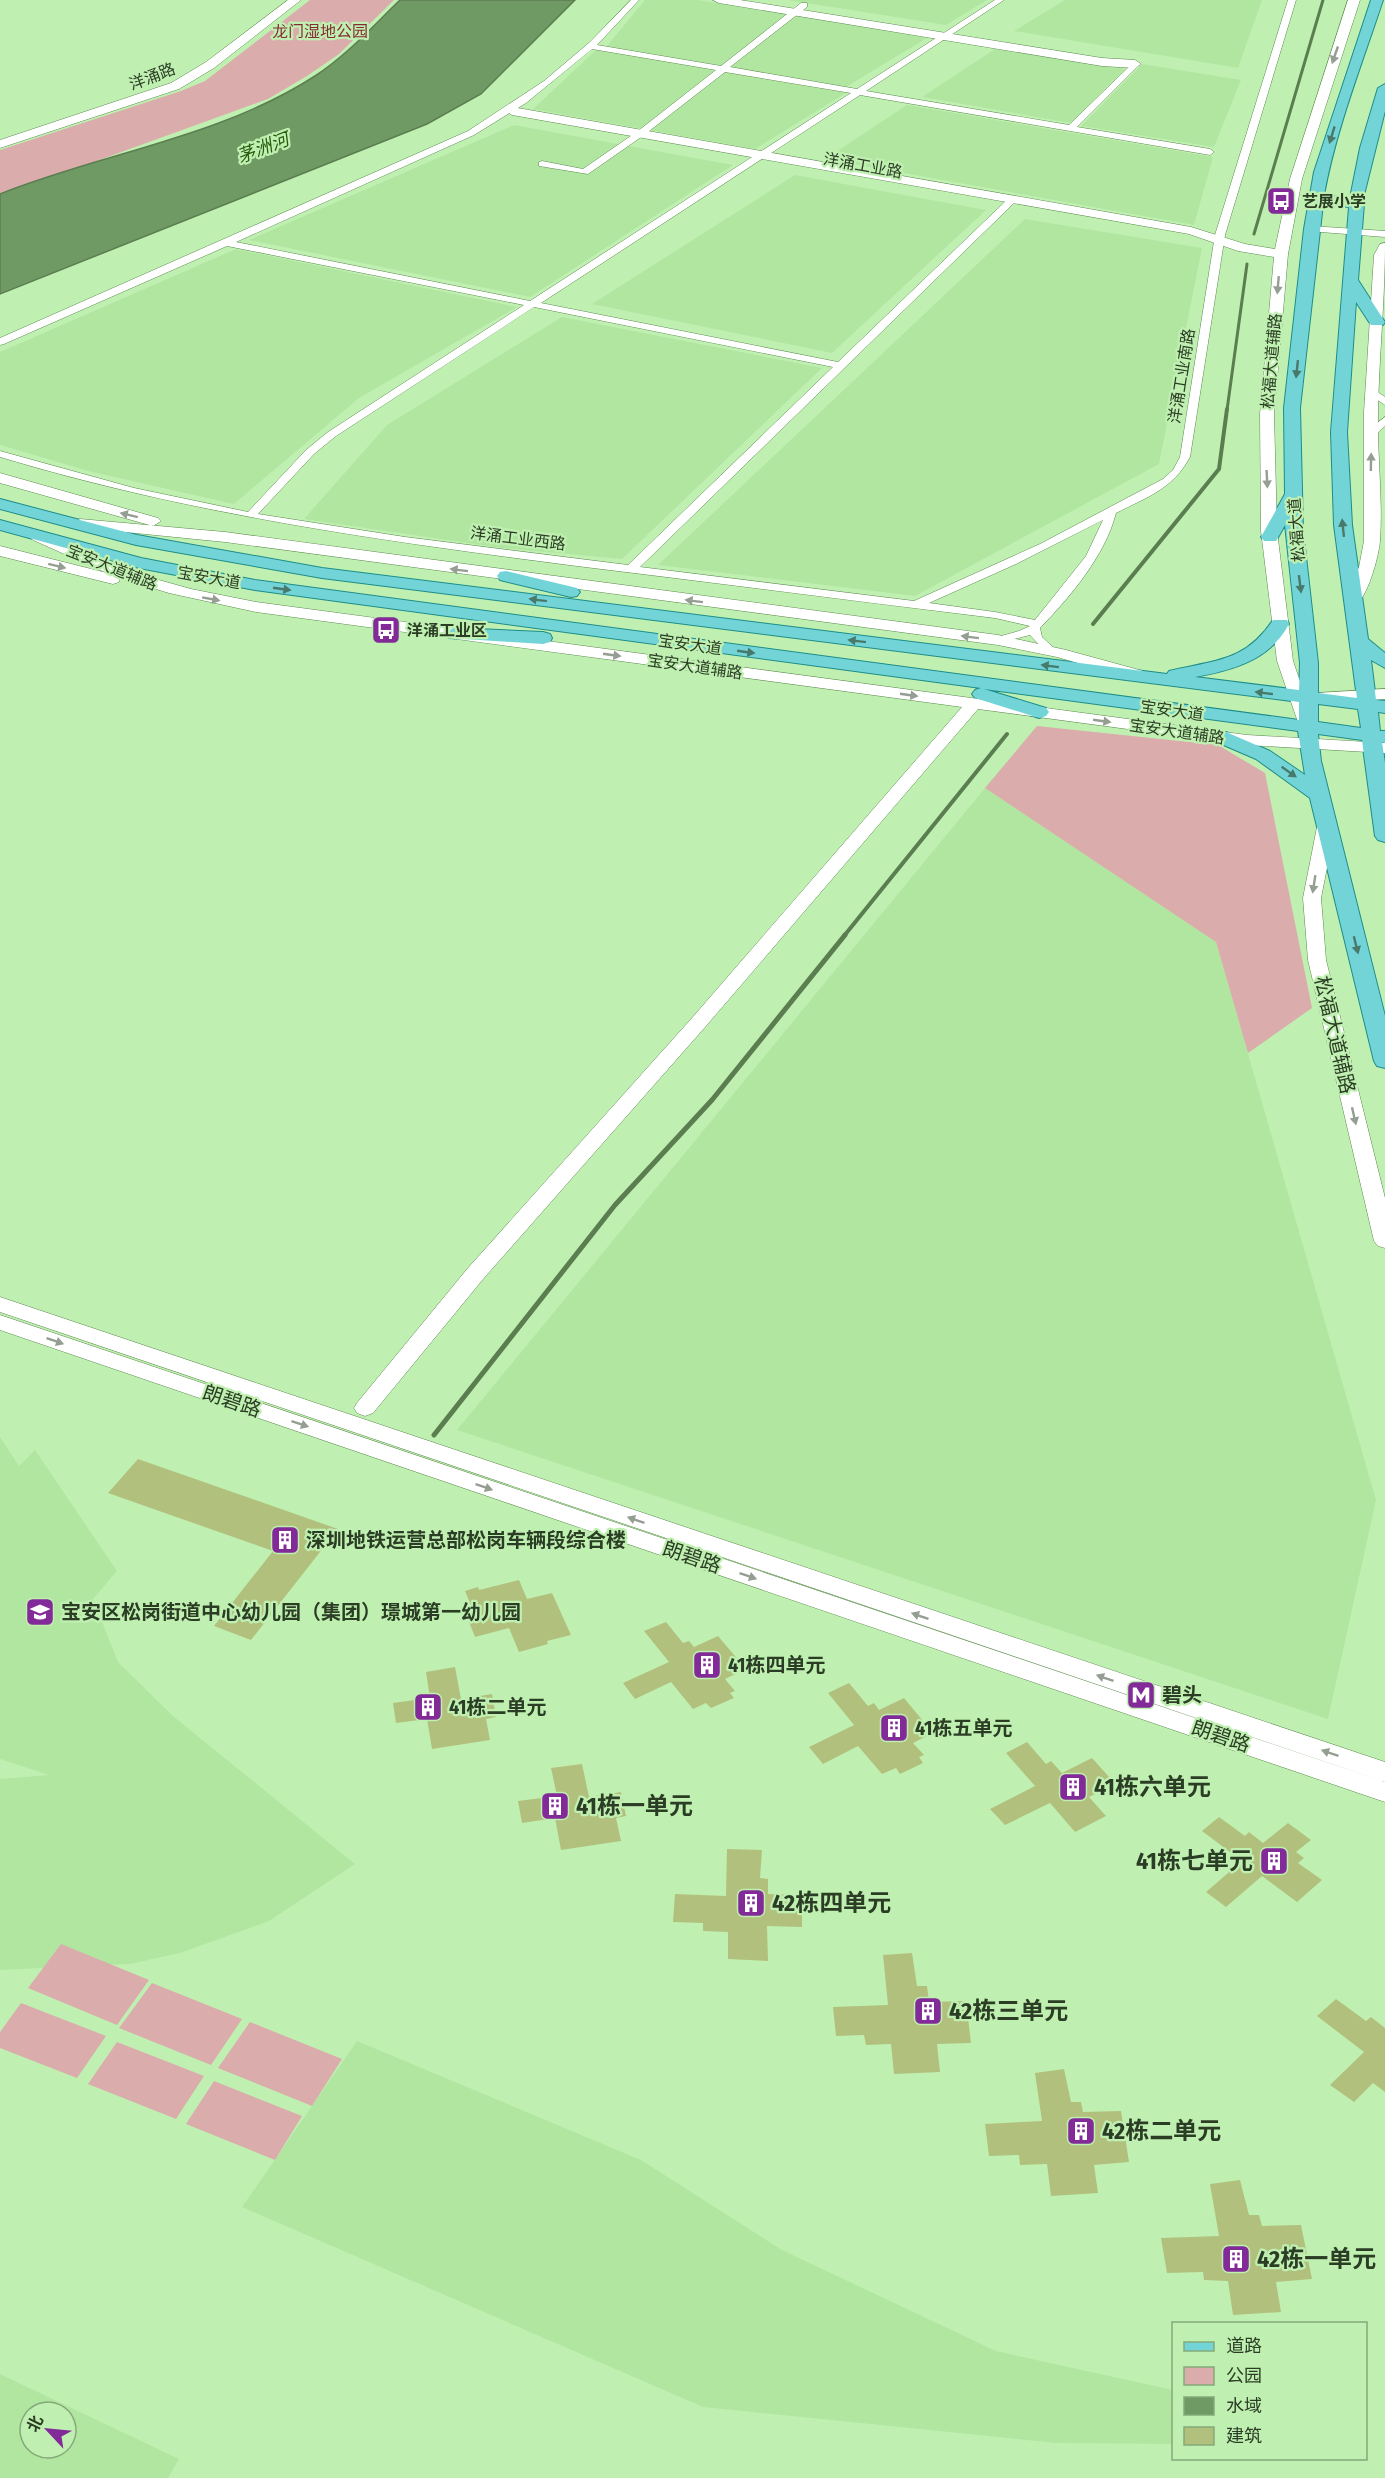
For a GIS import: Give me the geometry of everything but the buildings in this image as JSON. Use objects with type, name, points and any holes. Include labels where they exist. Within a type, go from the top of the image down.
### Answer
[{"type":"main road","name":"洋涌路","points":[[0,138],[167,83],[194,67],[284,0]]},
{"type":"main road","name":"洋涌路","points":[[0,144],[175,86],[210,66],[295,0]]},
{"type":"main road","points":[[719,0],[800,9],[950,33],[1102,62],[1135,64]]},
{"type":"main road","points":[[772,0],[800,9]]},
{"type":"main road","name":"松福大道辅路","points":[[1303,698],[1285,661],[1280,624],[1270,537],[1266,468],[1267,414],[1281,254],[1301,158],[1354,0]]},
{"type":"main road","name":"松福大道","points":[[1377,0],[1332,132],[1316,200],[1293,408],[1293,494],[1294,530],[1310,663],[1303,698],[1318,794],[1385,1060]]},
{"type":"main road","points":[[1385,88],[1360,180],[1354,227],[1340,411],[1343,525],[1359,641],[1380,741],[1385,836]]},
{"type":"main road","name":"洋涌工业路","points":[[507,114],[1281,254]]},
{"type":"main road","points":[[1360,180],[1385,147]]},
{"type":"main road","points":[[1316,200],[1357,203]]},
{"type":"main road","points":[[1353,601],[1367,567],[1372,541],[1371,433],[1381,255],[1385,247]]},
{"type":"main road","points":[[1350,280],[1377,322]]},
{"type":"main road","points":[[0,478],[126,514],[248,540]]},
{"type":"main road","points":[[1270,537],[1293,494]]},
{"type":"main road","name":"宝安大道","points":[[1,505],[157,544],[290,568],[1303,698],[1373,702]]},
{"type":"main road","name":"宝安大道辅路","points":[[59,521],[248,540],[998,640],[1050,650],[1150,679]]},
{"type":"main road","name":"宝安大道辅路","points":[[9,527],[125,575],[182,593],[292,612],[1219,736],[1309,736]]},
{"type":"main road","name":"宝安大道","points":[[9,527],[139,563],[226,580],[920,675],[1309,736],[1380,741]]},
{"type":"main road","points":[[0,552],[84,573],[182,593]]},
{"type":"main road","points":[[506,576],[693,620]]},
{"type":"main road","points":[[1150,679],[1204,670],[1246,657],[1265,644],[1277,632],[1280,624]]},
{"type":"main road","points":[[456,634],[686,644]]},
{"type":"main road","points":[[1359,641],[1385,662]]},
{"type":"main road","points":[[920,675],[1039,712]]},
{"type":"main road","points":[[1373,702],[1385,694]]},
{"type":"main road","points":[[365,1408],[476,1273],[699,1023],[973,704]]},
{"type":"main road","points":[[1219,736],[1263,755],[1318,794]]},
{"type":"main road","name":"松福大道辅路","points":[[1326,827],[1312,898],[1317,960],[1385,1241]]},
{"type":"main road","name":"朗碧路","points":[[0,1304],[1385,1772]]},
{"type":"main road","name":"朗碧路","points":[[0,1322],[1385,1792]]},
{"type":"street","points":[[0,342],[444,147],[507,114],[590,46],[635,0]]},
{"type":"street","points":[[251,515],[324,440],[1000,0]]},
{"type":"street","name":"洋涌工业南路","points":[[915,605],[1017,561],[1167,481],[1177,472],[1183,462],[1219,241],[1293,0]]},
{"type":"street","points":[[542,164],[585,172],[637,137],[800,9]]},
{"type":"street","points":[[590,46],[1210,152]]},
{"type":"street","points":[[1072,127],[1135,64]]},
{"type":"street","points":[[631,569],[1009,203]]},
{"type":"street","points":[[1312,224],[1354,227],[1385,234]]},
{"type":"street","points":[[1354,227],[1385,224]]},
{"type":"street","points":[[228,243],[841,366]]},
{"type":"street","points":[[1373,392],[1385,402]]},
{"type":"street","points":[[1371,433],[1385,420]]},
{"type":"street","name":"洋涌工业西路","points":[[0,454],[102,484],[251,515],[405,540],[995,615],[1036,626]]},
{"type":"street","points":[[998,640],[1023,634],[1036,626],[1099,546],[1110,522],[1111,511]]},
{"type":"street","points":[[1036,626],[1036,638],[1050,650]]},
{"type":"shaded area","points":[[645,0],[698,0],[927,38],[846,87],[607,46]]},
{"type":"shaded area","points":[[787,0],[987,0],[946,25]]},
{"type":"shaded area","points":[[1065,0],[1262,0],[1238,68],[1014,31]]},
{"type":"shaded area","points":[[995,49],[1125,69],[1071,123],[922,97]]},
{"type":"shaded area","points":[[596,50],[846,93],[755,149],[533,109]]},
{"type":"shaded area","points":[[1142,64],[1241,80],[1214,147],[1081,126]]},
{"type":"shaded area","points":[[907,105],[1213,157],[1194,225],[825,159]]},
{"type":"shaded area","points":[[514,125],[733,165],[530,297],[249,240]]},
{"type":"shaded area","points":[[795,175],[986,210],[832,353],[592,304]]},
{"type":"shaded area","points":[[1025,219],[1202,248],[1159,464],[915,596],[658,565]]},
{"type":"shaded area","points":[[236,249],[517,307],[359,398],[234,504],[92,472],[0,445],[0,352]]},
{"type":"shaded area","points":[[562,317],[822,368],[622,559],[502,548],[304,519],[387,425]]},
{"type":"shaded area","points":[[985,788],[1216,942],[1376,1500],[1328,1719],[457,1430]]},
{"type":"shaded area","points":[[0,1437],[19,1466],[35,1450],[117,1571],[93,1599],[118,1662],[173,1716],[355,1864],[269,1921],[180,1953],[130,1964],[0,1970],[0,1779],[49,1775],[0,1759]]},
{"type":"shaded area","points":[[357,2041],[641,2160],[782,2250],[996,2351],[1172,2390],[1172,2444],[1056,2443],[703,2407],[242,2207]]},
{"type":"shaded area","points":[[0,2374],[55,2400],[18,2400],[18,2460],[78,2460],[78,2411],[179,2459],[168,2478],[0,2478]]},
{"type":"green space","name":"龙门湿地公园","points":[[310,0],[394,0],[339,54],[268,99],[0,196],[0,150],[181,91],[205,81]]},
{"type":"green space","points":[[1037,726],[1218,745],[1265,773],[1312,1008],[1248,1053],[1216,942],[985,788]]},
{"type":"green space","points":[[61,1944],[149,1980],[117,2025],[28,1988]]},
{"type":"green space","points":[[152,1983],[242,2019],[211,2065],[119,2028]]},
{"type":"green space","points":[[21,2003],[106,2036],[77,2078],[0,2048],[0,2032]]},
{"type":"green space","points":[[250,2022],[342,2059],[312,2106],[218,2068]]},
{"type":"green space","points":[[117,2042],[204,2076],[176,2119],[88,2084]]},
{"type":"green space","points":[[214,2081],[302,2116],[275,2160],[186,2124]]},
{"type":"water","name":"茅洲河","points":[[400,0],[575,0],[481,94],[427,124],[0,294],[0,194],[201,129],[279,97],[315,76],[338,59]]},
{"type":"waterway","points":[[1254,234],[1323,0]]},
{"type":"waterway","points":[[1227,410],[1247,264]]},
{"type":"waterway","points":[[1093,624],[1219,469],[1227,409]]},
{"type":"waterway","points":[[844,936],[1007,734]]},
{"type":"waterway","points":[[434,1435],[615,1205],[712,1100],[845,935]]},
{"type":"place","name":"艺展小学","points":[[1281,201]]},
{"type":"place","name":"洋涌工业区","points":[[386,630]]},
{"type":"place","name":"深圳地铁运营总部松岗车辆段综合楼","points":[[285,1540]]},
{"type":"place","name":"宝安区松岗街道中心幼儿园（集团）璟城第一幼儿园","points":[[40,1612]]},
{"type":"place","name":"41栋四单元","points":[[707,1665]]},
{"type":"place","name":"碧头","points":[[1141,1695]]},
{"type":"place","name":"41栋二单元","points":[[428,1707]]},
{"type":"place","name":"41栋五单元","points":[[894,1728]]},
{"type":"place","name":"41栋六单元","points":[[1073,1787]]},
{"type":"place","name":"41栋一单元","points":[[555,1806]]},
{"type":"place","name":"41栋七单元","points":[[1274,1861]]},
{"type":"place","name":"42栋四单元","points":[[751,1903]]},
{"type":"place","name":"42栋三单元","points":[[928,2011]]},
{"type":"place","name":"42栋二单元","points":[[1081,2131]]},
{"type":"place","name":"42栋一单元","points":[[1236,2259]]}]
